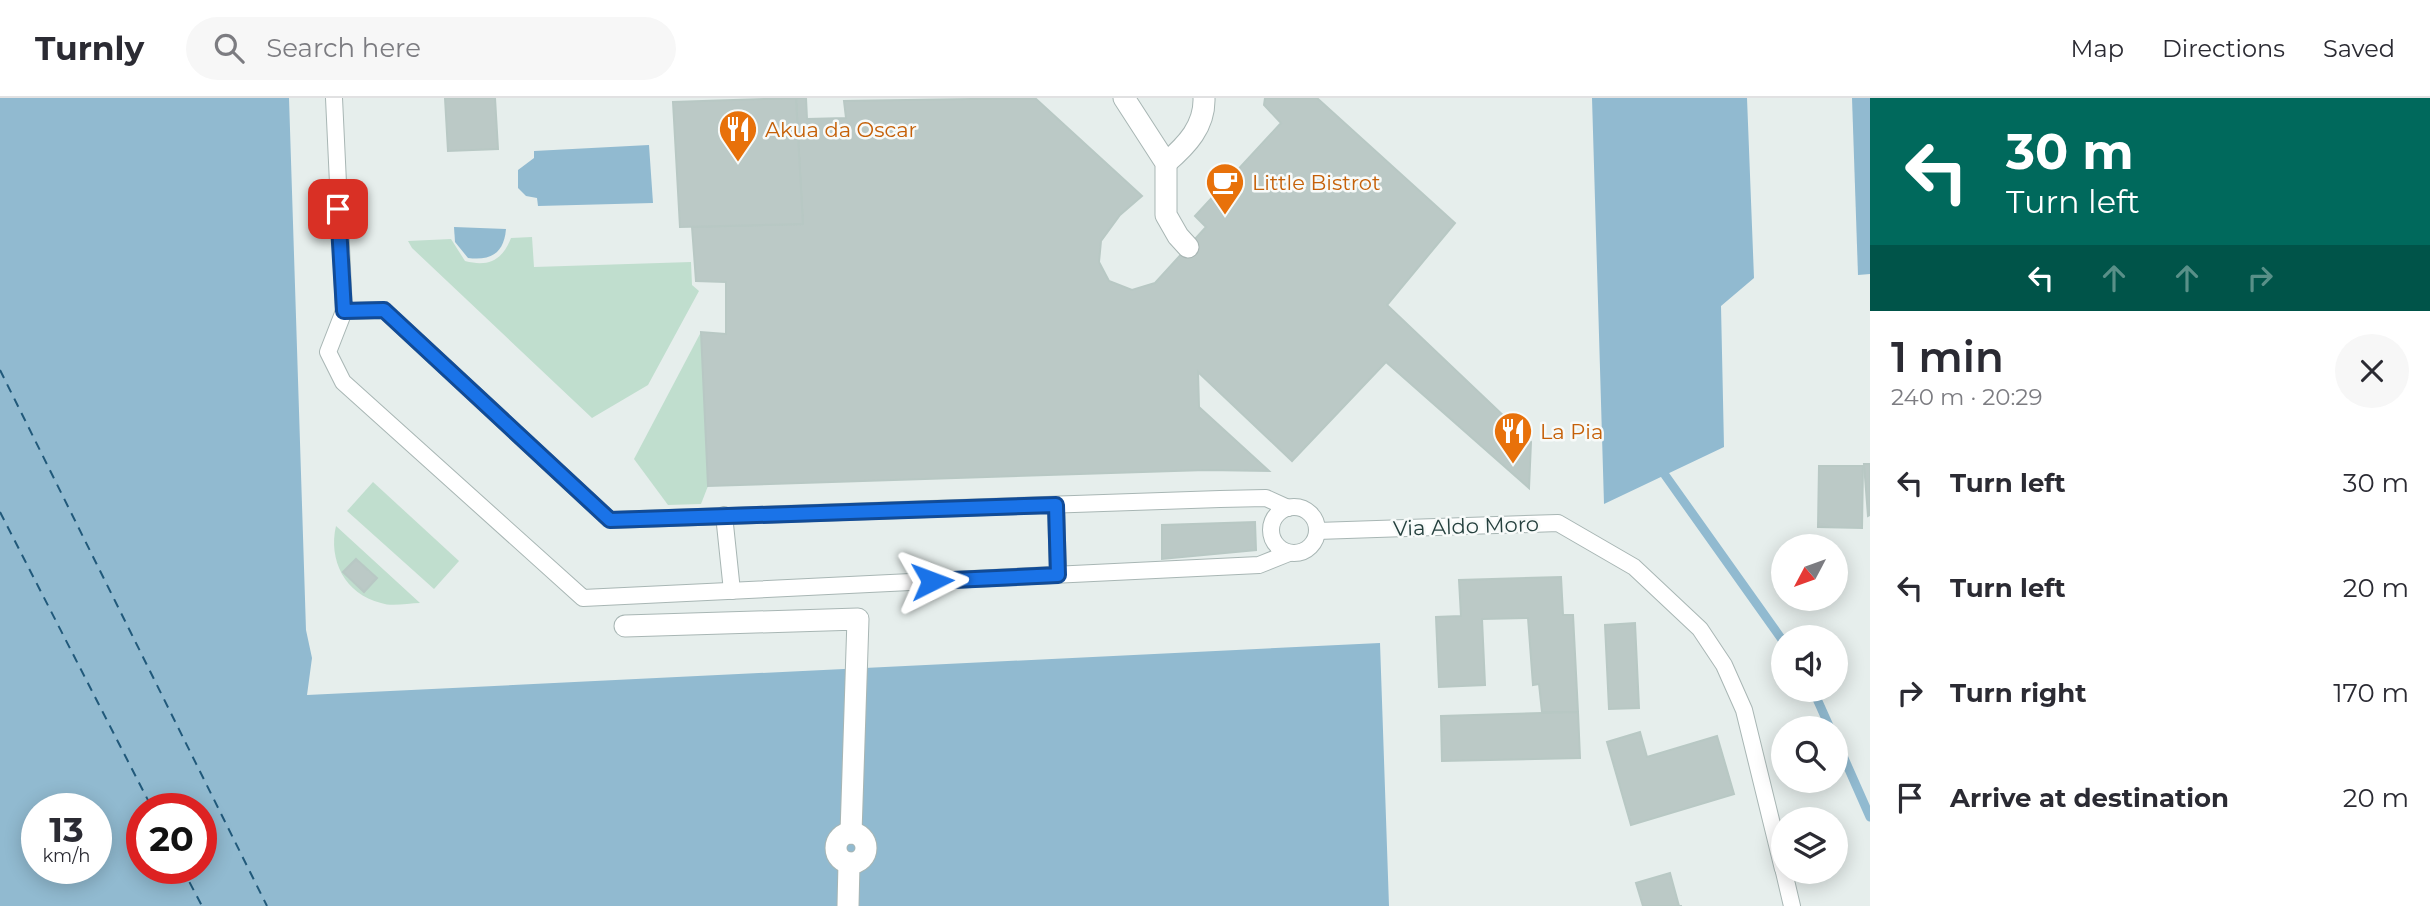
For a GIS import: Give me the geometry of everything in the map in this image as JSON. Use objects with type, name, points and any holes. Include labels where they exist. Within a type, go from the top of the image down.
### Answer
[{"type":"street","points":[[1124,98],[1166,163],[1166,215],[1188,247]]},
{"type":"street","points":[[1166,163],[1185,147],[1205,116],[1204,98]]},
{"type":"street","points":[[625,626],[858,620],[851,833],[839,838],[836,848],[840,859],[849,863],[848,906]]},
{"type":"lane","points":[[334,98],[344,311],[328,352],[343,382],[583,598],[1259,565],[1289,553],[1309,549],[1317,531],[1310,513],[1304,509],[1288,508],[1266,498],[610,520],[384,310],[344,311]]},
{"type":"lane","points":[[1056,505],[1058,575]]},
{"type":"lane","points":[[1288,508],[1275,517],[1271,532],[1277,545],[1289,553]]},
{"type":"lane","points":[[724,515],[732,591]]},
{"type":"lane","name":"Via Aldo Moro","points":[[1317,531],[1558,523],[1634,568],[1700,629],[1724,665],[1744,710],[1771,818]]},
{"type":"lane","name":"Via Aldo Moro","points":[[1787,884],[1792,906]]},
{"type":"green space","points":[[532,237],[534,267],[691,262],[692,285],[699,291],[648,385],[592,418],[412,248],[408,241],[451,239],[465,261],[481,263],[499,257],[511,238]]},
{"type":"green space","points":[[701,332],[708,486],[701,504],[668,505],[634,459]]},
{"type":"green space","points":[[373,482],[459,561],[434,589],[347,511]]},
{"type":"green space","points":[[336,526],[420,603],[385,604],[368,599],[349,584],[337,563],[334,539]]},
{"type":"water","points":[[0,98],[289,98],[306,630],[312,658],[307,695],[1380,643],[1389,906],[0,906]]},
{"type":"water","points":[[1592,98],[1747,98],[1754,278],[1721,306],[1724,447],[1604,504]]},
{"type":"water","points":[[1852,98],[1870,98],[1870,274],[1858,275]]},
{"type":"water","points":[[649,145],[653,203],[538,206],[537,198],[526,196],[518,188],[518,170],[534,158],[534,151]]},
{"type":"water","points":[[454,227],[506,229],[502,244],[495,254],[476,259],[468,258],[455,242]]},
{"type":"building","points":[[445,98],[495,98],[498,149],[448,151]]},
{"type":"building","points":[[796,98],[806,98],[807,119],[846,118],[844,101],[1035,98],[1142,196],[1120,215],[1101,241],[1099,262],[1109,281],[1132,290],[1155,283],[1206,227],[1195,216],[1281,123],[1264,105],[1265,98],[1317,98],[1455,223],[1387,305],[1531,442],[1529,488],[1386,362],[1292,461],[1198,372],[1199,407],[1269,471],[1206,470],[708,486],[701,332],[726,334],[726,282],[696,281],[692,227],[803,224]]},
{"type":"building","points":[[796,98],[803,224],[680,227],[673,102]]},
{"type":"building","points":[[1864,464],[1870,464],[1868,516]]},
{"type":"building","points":[[1819,466],[1863,466],[1862,528],[1818,527]]},
{"type":"building","points":[[1255,522],[1256,550],[1162,559],[1162,525]]},
{"type":"building","points":[[356,559],[377,578],[364,592],[343,572]]},
{"type":"building","points":[[1561,577],[1563,615],[1573,615],[1578,712],[1542,712],[1539,684],[1533,685],[1528,618],[1482,619],[1485,685],[1439,687],[1436,617],[1461,616],[1459,580]]},
{"type":"building","points":[[1635,623],[1639,708],[1609,709],[1605,625]]},
{"type":"building","points":[[1578,712],[1580,758],[1442,761],[1441,716]]},
{"type":"building","points":[[1640,732],[1647,757],[1717,736],[1734,794],[1631,825],[1607,742]]},
{"type":"building","points":[[1670,873],[1679,906],[1643,906],[1636,883]]},
{"type":"waterway","points":[[1665,475],[1772,625]]},
{"type":"waterway","points":[[1818,702],[1825,716]]},
{"type":"waterway","points":[[1848,767],[1870,817]]},
{"type":"ferry route","points":[[0,370],[267,906]]},
{"type":"ferry route","points":[[0,512],[144,793]]},
{"type":"ferry route","points":[[190,884],[202,906]]},
{"type":"place","name":"Akua da Oscar","points":[[738,163]]},
{"type":"place","name":"Little Bistrot","points":[[1225,216]]},
{"type":"place","name":"La Pia","points":[[1513,465]]},
{"type":"route","points":[[338,209],[344,311],[384,310],[610,520],[1056,505],[1058,575],[932,581]]}]
